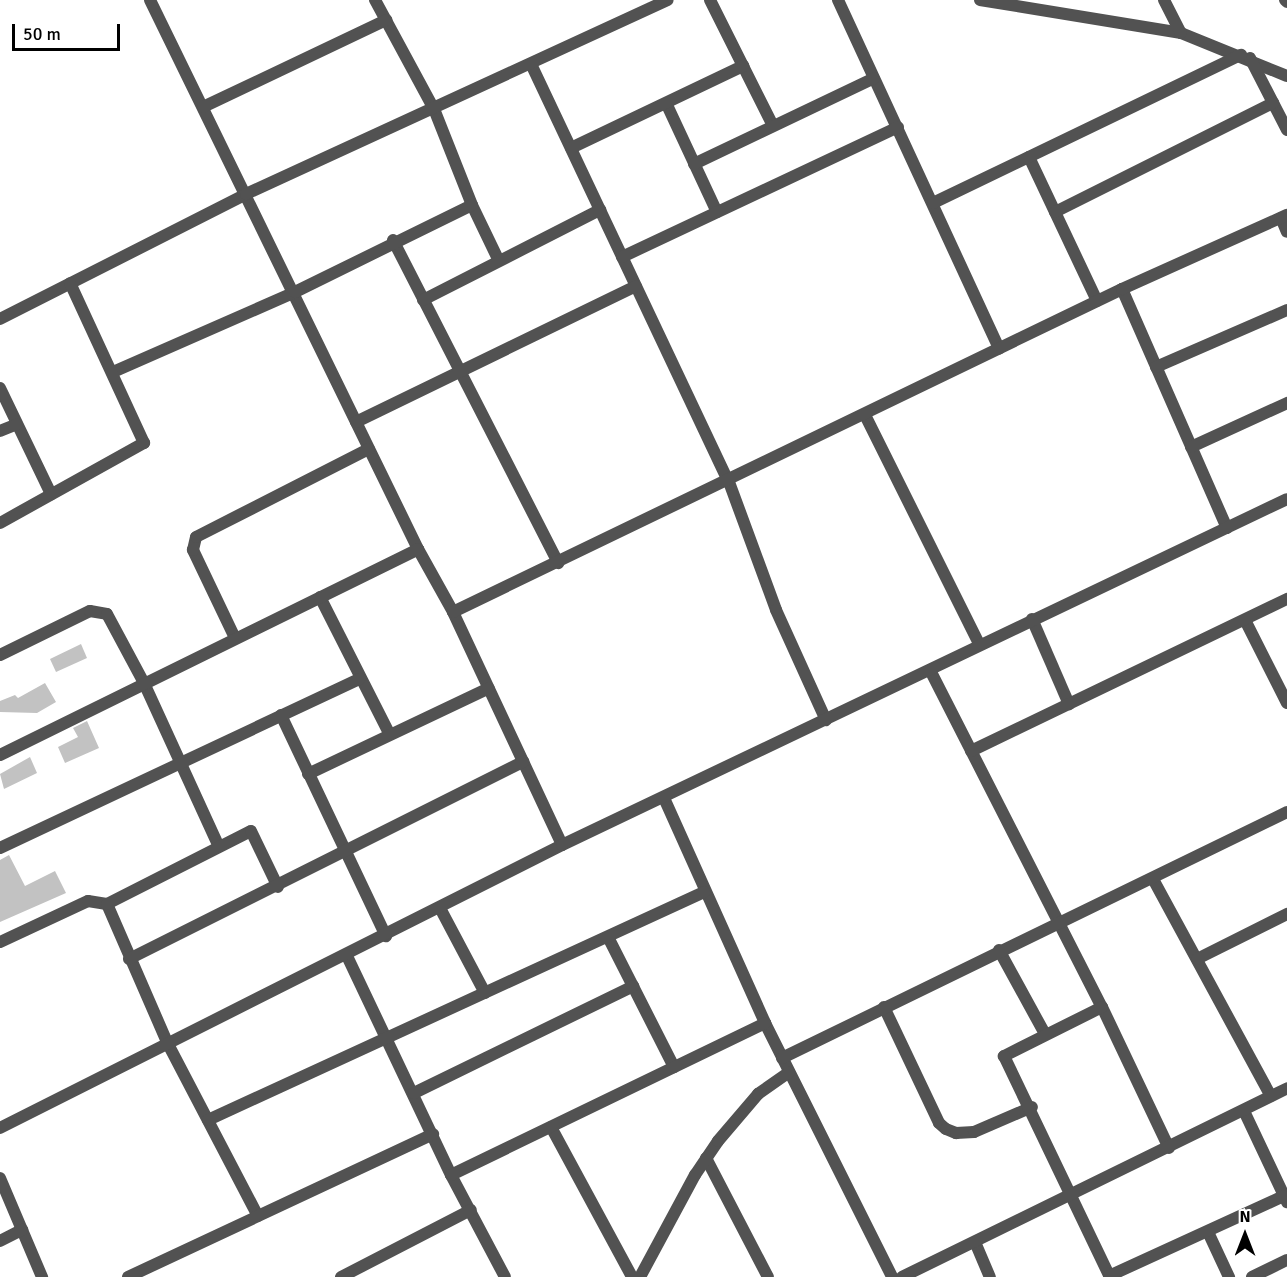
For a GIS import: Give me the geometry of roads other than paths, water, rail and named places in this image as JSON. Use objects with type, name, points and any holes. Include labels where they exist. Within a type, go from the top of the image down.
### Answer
[{"type":"street","points":[[150,0],[295,292],[418,549],[453,612],[562,846]]},
{"type":"street","points":[[375,0],[434,109],[472,205],[498,259]]},
{"type":"street","points":[[0,319],[246,194],[667,0]]},
{"type":"street","points":[[710,0],[772,124]]},
{"type":"street","points":[[838,0],[999,350]]},
{"type":"street","points":[[980,0],[1053,5],[1181,33],[1245,57],[1287,76]]},
{"type":"street","points":[[1164,0],[1181,33]]},
{"type":"street","points":[[203,107],[386,20]]},
{"type":"street","points":[[1245,57],[1287,130]]},
{"type":"street","points":[[933,203],[1245,57]]},
{"type":"street","points":[[531,64],[729,482],[776,610],[826,720]]},
{"type":"street","points":[[571,148],[667,105],[743,66]]},
{"type":"street","points":[[694,164],[772,124],[874,78]]},
{"type":"street","points":[[1055,212],[1273,103]]},
{"type":"street","points":[[667,105],[717,212]]},
{"type":"street","points":[[622,257],[898,127]]},
{"type":"street","points":[[1029,157],[1097,301]]},
{"type":"street","points":[[113,372],[295,292],[393,240],[472,205]]},
{"type":"street","points":[[423,300],[498,259],[600,210]]},
{"type":"street","points":[[453,612],[729,482],[1122,289],[1284,217],[1287,232]]},
{"type":"street","points":[[393,240],[558,563]]},
{"type":"street","points":[[0,523],[144,443],[70,283]]},
{"type":"street","points":[[356,422],[636,286]]},
{"type":"street","points":[[1122,289],[1227,528]]},
{"type":"street","points":[[1156,367],[1287,310]]},
{"type":"street","points":[[0,388],[51,494]]},
{"type":"street","points":[[1191,447],[1287,403]]},
{"type":"street","points":[[865,415],[979,644]]},
{"type":"street","points":[[0,431],[17,424]]},
{"type":"street","points":[[236,638],[194,550],[196,537],[369,449]]},
{"type":"street","points":[[0,1128],[347,956],[562,846],[930,670],[979,644],[1287,500]]},
{"type":"street","points":[[0,755],[418,549]]},
{"type":"street","points":[[320,597],[359,679],[389,733]]},
{"type":"street","points":[[971,751],[1287,599]]},
{"type":"street","points":[[0,656],[90,611],[100,610],[107,614],[144,683],[219,847]]},
{"type":"street","points":[[1032,619],[1069,704]]},
{"type":"street","points":[[1245,620],[1287,703]]},
{"type":"street","points":[[930,670],[1102,1007],[1169,1148]]},
{"type":"street","points":[[0,848],[359,679]]},
{"type":"street","points":[[309,774],[389,733],[489,688]]},
{"type":"street","points":[[281,715],[386,936]]},
{"type":"street","points":[[129,959],[278,887],[524,762]]},
{"type":"street","points":[[664,798],[765,1023],[891,1277]]},
{"type":"street","points":[[782,1058],[999,950],[1059,926],[1287,812]]},
{"type":"street","points":[[0,942],[88,901],[107,904],[246,832],[255,832],[278,887]]},
{"type":"street","points":[[1153,879],[1271,1096]]},
{"type":"street","points":[[208,1120],[705,892]]},
{"type":"street","points":[[107,904],[129,959],[168,1044],[258,1216]]},
{"type":"street","points":[[441,908],[485,993]]},
{"type":"street","points":[[1197,958],[1287,914]]},
{"type":"street","points":[[608,937],[674,1067]]},
{"type":"street","points":[[999,950],[1045,1034]]},
{"type":"street","points":[[347,956],[388,1038],[451,1175],[505,1277]]},
{"type":"street","points":[[414,1093],[633,986]]},
{"type":"street","points":[[884,1007],[939,1123],[946,1129],[956,1133],[974,1132],[1032,1107]]},
{"type":"street","points":[[1102,1007],[1004,1056],[1032,1107],[1110,1276],[1285,1199],[1244,1111]]},
{"type":"street","points":[[451,1175],[765,1023]]},
{"type":"street","points":[[640,1277],[706,1158],[744,1108],[789,1072]]},
{"type":"street","points":[[902,1277],[1169,1148],[1287,1088]]},
{"type":"street","points":[[551,1127],[632,1277]]},
{"type":"street","points":[[128,1277],[433,1134]]},
{"type":"street","points":[[706,1158],[768,1277]]},
{"type":"street","points":[[0,1178],[42,1277]]},
{"type":"street","points":[[341,1277],[471,1210]]},
{"type":"street","points":[[0,1241],[22,1230]]},
{"type":"street","points":[[1208,1232],[1229,1277]]},
{"type":"street","points":[[975,1242],[990,1277]]},
{"type":"street","points":[[1252,1277],[1287,1260]]}]
